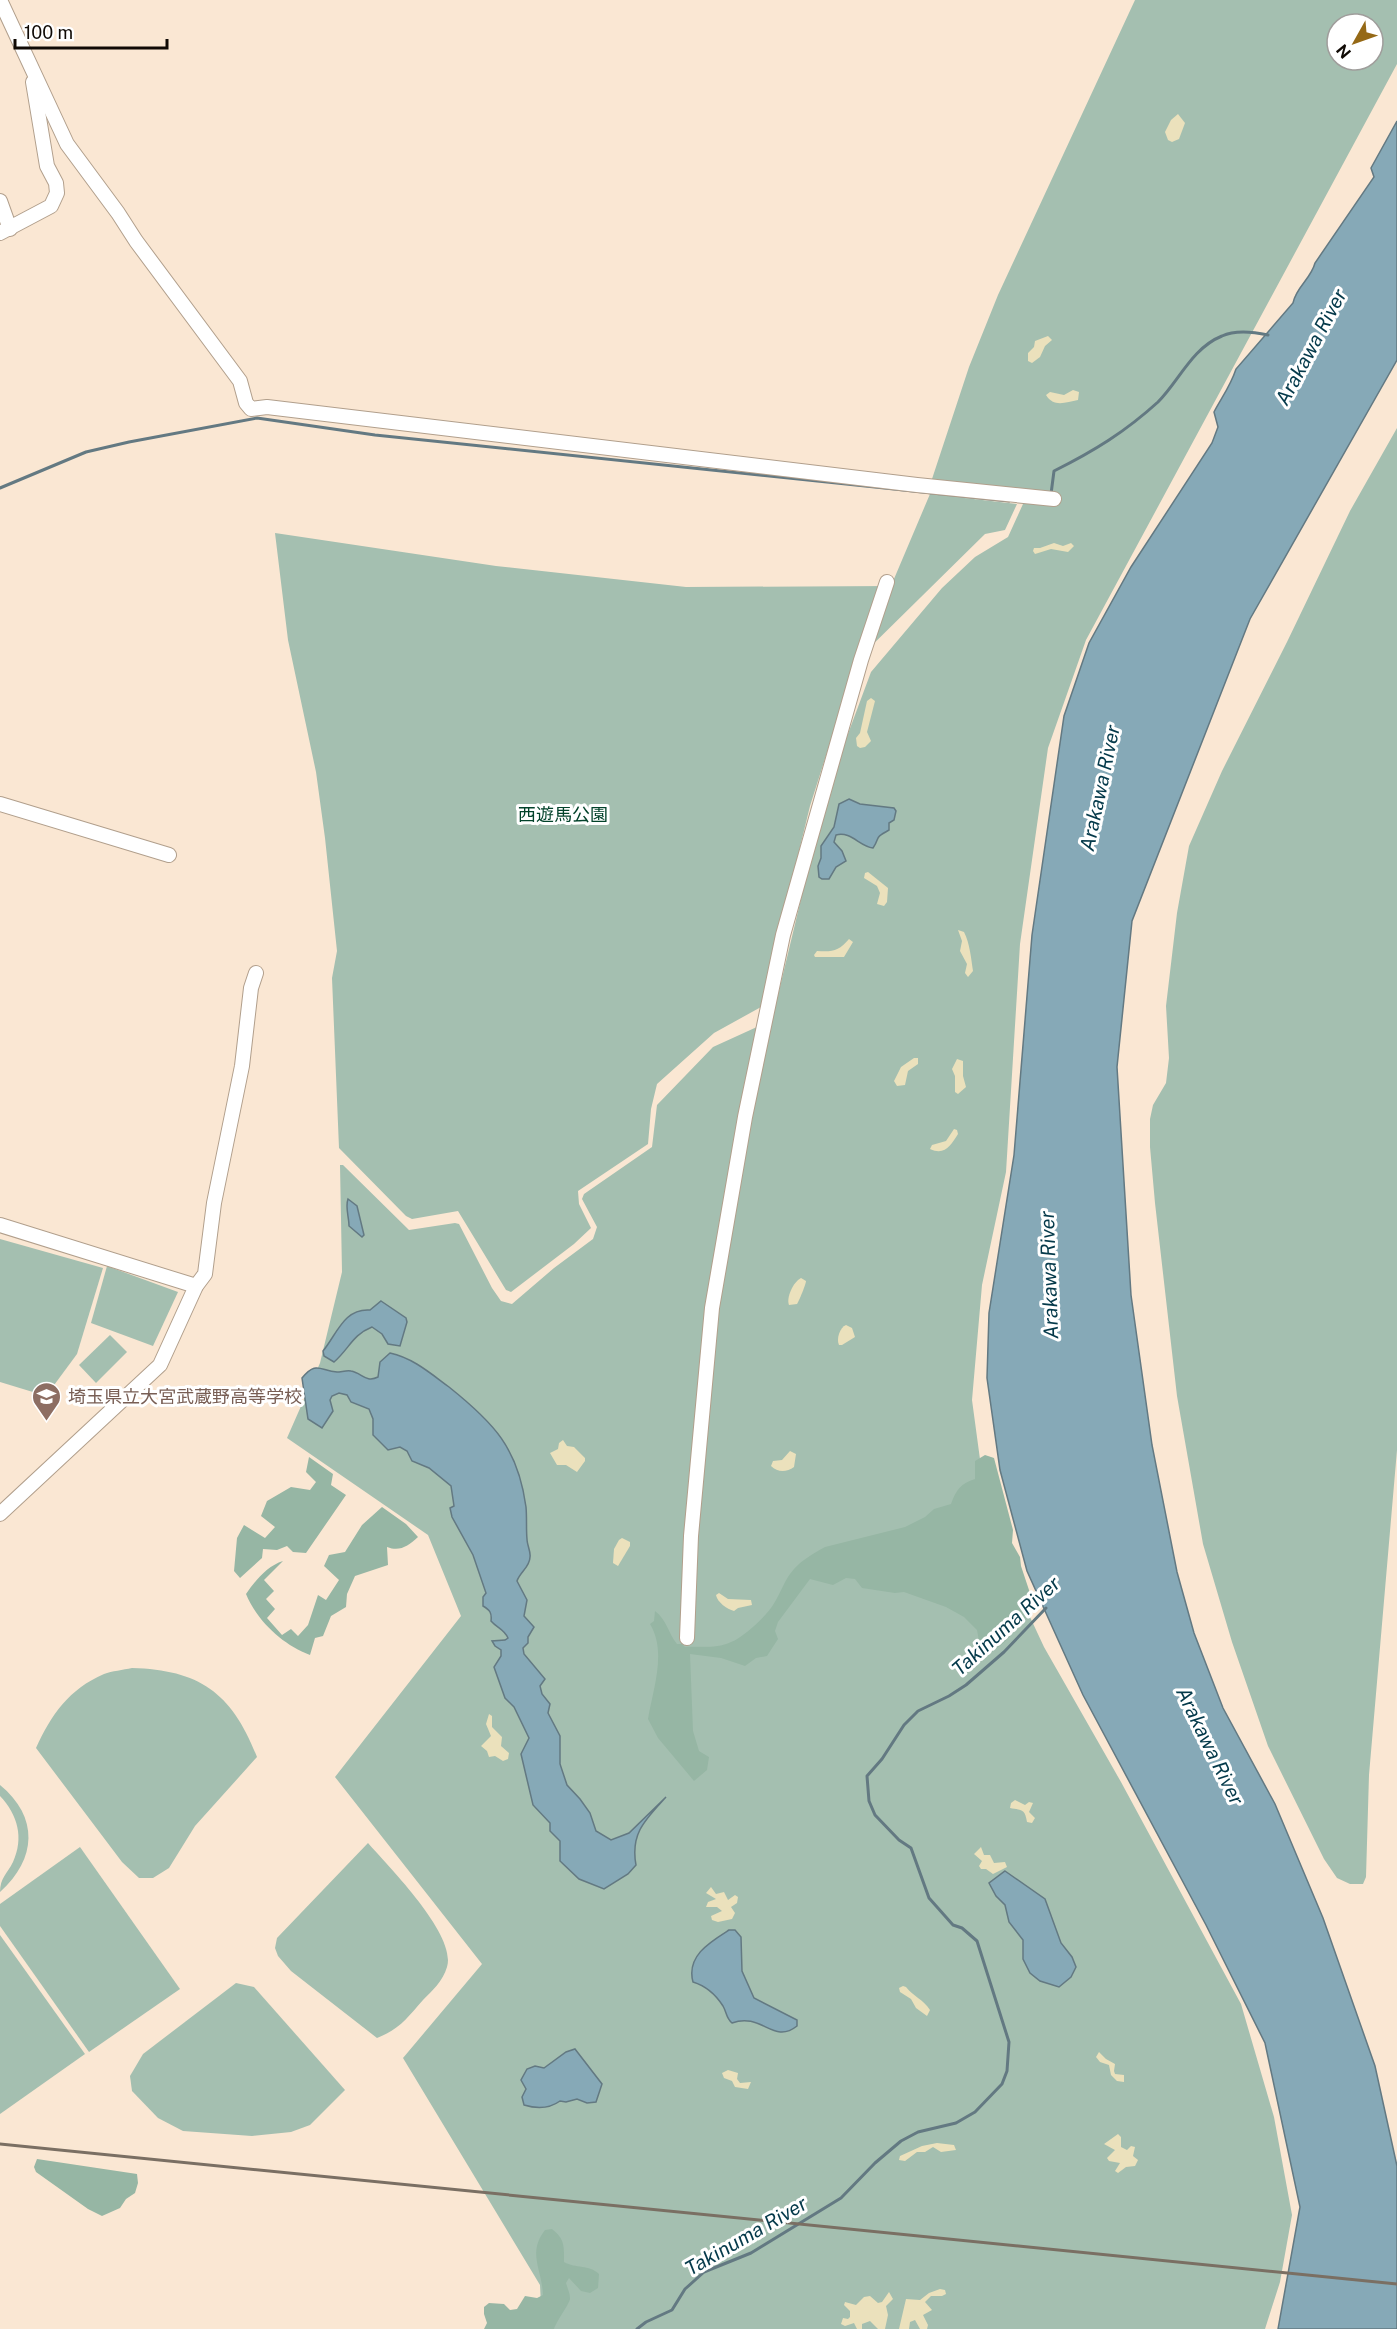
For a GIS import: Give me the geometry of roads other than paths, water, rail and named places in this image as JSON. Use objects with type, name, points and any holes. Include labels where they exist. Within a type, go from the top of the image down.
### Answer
[{"type":"street","points":[[0,0],[67,144],[118,213],[136,242],[240,381],[246,402],[251,409],[278,408],[917,485],[1054,499]]},
{"type":"street","points":[[0,201],[5,231],[51,206],[57,193],[56,183],[47,166],[34,91],[33,71]]},
{"type":"street","points":[[687,1638],[691,1536],[712,1308],[747,1107],[783,935],[861,660],[887,582]]},
{"type":"street","points":[[0,804],[169,855]]},
{"type":"street","points":[[0,1514],[160,1365],[196,1286],[205,1274],[214,1203],[242,1066],[251,988],[256,973]]},
{"type":"street","points":[[0,1225],[196,1286]]},
{"type":"water","name":"Arakawa River","points":[[1397,121],[1397,360],[1250,619],[1132,921],[1117,1067],[1131,1295],[1152,1445],[1177,1572],[1194,1633],[1223,1708],[1275,1804],[1323,1918],[1375,2066],[1397,2166],[1397,2329],[1278,2329],[1300,2207],[1265,2043],[1206,1925],[1083,1695],[1027,1571],[1000,1470],[987,1378],[989,1313],[1014,1155],[1032,935],[1064,716],[1089,643],[1131,567],[1212,443],[1218,427],[1214,412],[1236,369],[1293,303],[1315,263],[1374,177],[1371,168]]},
{"type":"water","points":[[849,799],[860,804],[894,808],[896,811],[894,820],[889,823],[889,830],[879,836],[873,848],[846,835],[836,835],[834,842],[842,851],[846,861],[836,867],[829,879],[822,879],[819,877],[818,866],[821,846],[834,827],[839,804]]},
{"type":"water","points":[[348,1199],[357,1206],[364,1235],[362,1237],[349,1226]]},
{"type":"water","points":[[381,1301],[406,1318],[407,1322],[400,1346],[388,1344],[382,1334],[372,1327],[355,1338],[334,1362],[324,1356],[323,1351],[347,1318],[361,1310],[370,1310]]},
{"type":"water","points":[[390,1353],[406,1358],[421,1367],[479,1413],[501,1438],[517,1468],[526,1507],[530,1561],[517,1581],[527,1600],[524,1616],[534,1627],[528,1637],[528,1643],[523,1648],[524,1654],[545,1679],[540,1686],[542,1694],[550,1704],[548,1713],[560,1736],[560,1764],[567,1785],[590,1813],[596,1831],[611,1840],[629,1833],[666,1797],[641,1827],[635,1844],[636,1865],[628,1874],[604,1889],[579,1879],[560,1861],[560,1841],[550,1831],[550,1823],[533,1805],[521,1754],[529,1738],[514,1707],[505,1698],[494,1667],[501,1656],[501,1650],[492,1641],[508,1638],[491,1621],[490,1612],[483,1606],[483,1597],[486,1593],[473,1555],[452,1517],[450,1508],[454,1506],[451,1486],[429,1468],[412,1461],[407,1451],[400,1447],[388,1450],[373,1435],[373,1419],[369,1409],[351,1402],[347,1395],[339,1393],[332,1396],[330,1400],[333,1411],[322,1428],[308,1419],[302,1378],[307,1373],[318,1368],[337,1372],[351,1371],[374,1379],[378,1377],[380,1362]]},
{"type":"water","points":[[1005,1871],[1045,1899],[1061,1943],[1072,1957],[1076,1967],[1071,1977],[1059,1987],[1040,1981],[1030,1973],[1023,1959],[1023,1940],[1009,1922],[1005,1905],[996,1896],[989,1883]]},
{"type":"water","points":[[729,1930],[735,1930],[741,1937],[742,1971],[754,1998],[797,2020],[797,2026],[789,2031],[781,2032],[751,2021],[732,2023],[714,1995],[693,1982],[692,1973],[696,1957],[707,1945]]},
{"type":"water","points":[[575,2049],[602,2084],[596,2102],[587,2103],[577,2099],[560,2101],[543,2108],[524,2105],[522,2097],[526,2089],[521,2080],[527,2069],[535,2066],[544,2068],[566,2052]]},
{"type":"waterway","points":[[1051,494],[1054,471],[1109,440],[1146,413],[1166,394],[1194,357],[1211,341],[1239,332],[1268,335]]},
{"type":"waterway","points":[[0,488],[86,452],[257,418],[375,435],[1009,501]]},
{"type":"waterway","name":"Takinuma River","points":[[637,2329],[646,2322],[672,2310],[685,2289],[704,2272],[751,2253],[841,2198],[875,2163],[901,2141],[918,2132],[956,2123],[975,2112],[1002,2084],[1007,2071],[1009,2042],[977,1941],[962,1928],[953,1925],[929,1898],[911,1848],[899,1840],[875,1815],[869,1801],[867,1776],[882,1759],[904,1725],[918,1711],[966,1685],[1004,1652],[1046,1608]]},
{"type":"railway","points":[[0,2144],[1397,2284]]},
{"type":"place","name":"埼玉県立大宮武蔵野高等学校","points":[[47,1422]]},
{"type":"park label","name":"西遊馬公園","points":[[563,814]]}]
